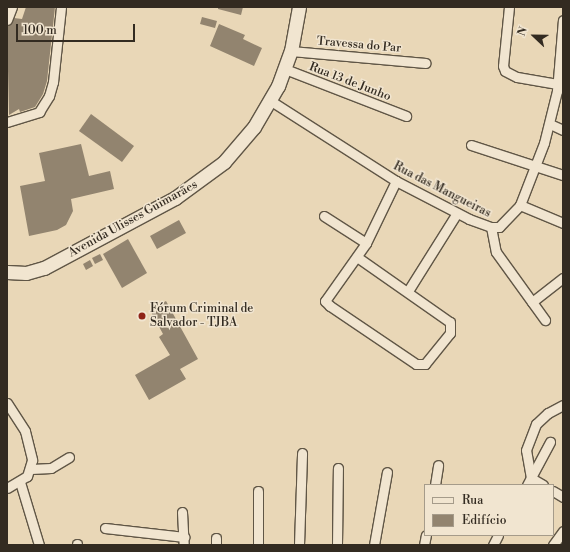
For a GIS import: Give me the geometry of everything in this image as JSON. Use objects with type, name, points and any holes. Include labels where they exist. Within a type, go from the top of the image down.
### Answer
[{"type":"main road","name":"Avenida Ulisses Guimarães","points":[[7,272],[32,272],[44,268],[189,189],[240,146],[270,101],[285,69],[301,10]]},
{"type":"street","points":[[7,20],[12,7]]},
{"type":"street","points":[[7,122],[39,112],[49,96],[53,82],[61,7]]},
{"type":"street","points":[[509,7],[503,66],[508,74],[558,84]]},
{"type":"street","name":"Rua das Mangueiras","points":[[270,101],[396,182],[458,213],[491,227],[502,225],[520,205],[536,165],[559,99],[558,84],[563,20]]},
{"type":"street","name":"Travessa do Par","points":[[291,51],[425,63]]},
{"type":"street","name":"Rua 13 de Junho","points":[[285,69],[406,116]]},
{"type":"street","points":[[550,124],[563,130]]},
{"type":"street","points":[[471,145],[563,175]]},
{"type":"street","points":[[357,257],[408,291],[448,320],[452,325],[450,333],[425,364],[416,364],[326,303],[326,298],[366,243],[396,182]]},
{"type":"street","points":[[520,205],[563,223]]},
{"type":"street","points":[[408,291],[458,213]]},
{"type":"street","points":[[324,216],[366,243]]},
{"type":"street","points":[[491,227],[496,252],[544,320]]},
{"type":"street","points":[[532,302],[563,278]]},
{"type":"street","points":[[7,403],[29,442],[30,469],[20,482],[7,488]]},
{"type":"street","points":[[529,482],[526,450],[530,434],[542,418],[563,405]]},
{"type":"street","points":[[529,482],[550,442]]},
{"type":"street","points":[[299,545],[302,453]]},
{"type":"street","points":[[30,469],[51,468],[69,457]]},
{"type":"street","points":[[435,484],[438,465]]},
{"type":"street","points":[[337,545],[338,468]]},
{"type":"street","points":[[374,545],[387,472]]},
{"type":"street","points":[[20,482],[39,545]]},
{"type":"street","points":[[258,491],[258,545]]},
{"type":"street","points":[[554,492],[563,497]]},
{"type":"street","points":[[105,528],[184,541],[182,512]]},
{"type":"street","points":[[553,545],[563,530]]},
{"type":"street","points":[[492,545],[497,536]]},
{"type":"building","points":[[26,7],[55,7],[47,81],[43,94],[35,107],[20,112],[19,109],[9,115],[7,26],[14,18],[22,19]]},
{"type":"building","points":[[218,7],[243,7],[241,15],[218,9]]},
{"type":"building","points":[[202,17],[217,21],[215,28],[200,24]]},
{"type":"building","points":[[219,24],[245,35],[243,39],[262,48],[254,66],[210,46]]},
{"type":"building","points":[[91,114],[134,146],[122,162],[79,131]]},
{"type":"building","points":[[81,144],[89,176],[110,171],[114,189],[71,199],[73,211],[66,225],[57,230],[29,236],[20,186],[45,181],[39,153]]},
{"type":"building","points":[[179,220],[186,233],[157,249],[150,236]]},
{"type":"building","points":[[128,239],[147,273],[122,288],[103,254]]},
{"type":"building","points":[[100,254],[103,260],[95,264],[92,258]]},
{"type":"building","points":[[90,260],[93,266],[86,270],[83,264]]},
{"type":"building","points":[[166,301],[198,359],[180,369],[186,379],[149,400],[135,375],[170,355],[159,337],[163,334],[150,310]]},
{"type":"place","name":"Fórum Criminal de Salvador - TJBA","points":[[142,316]]}]
